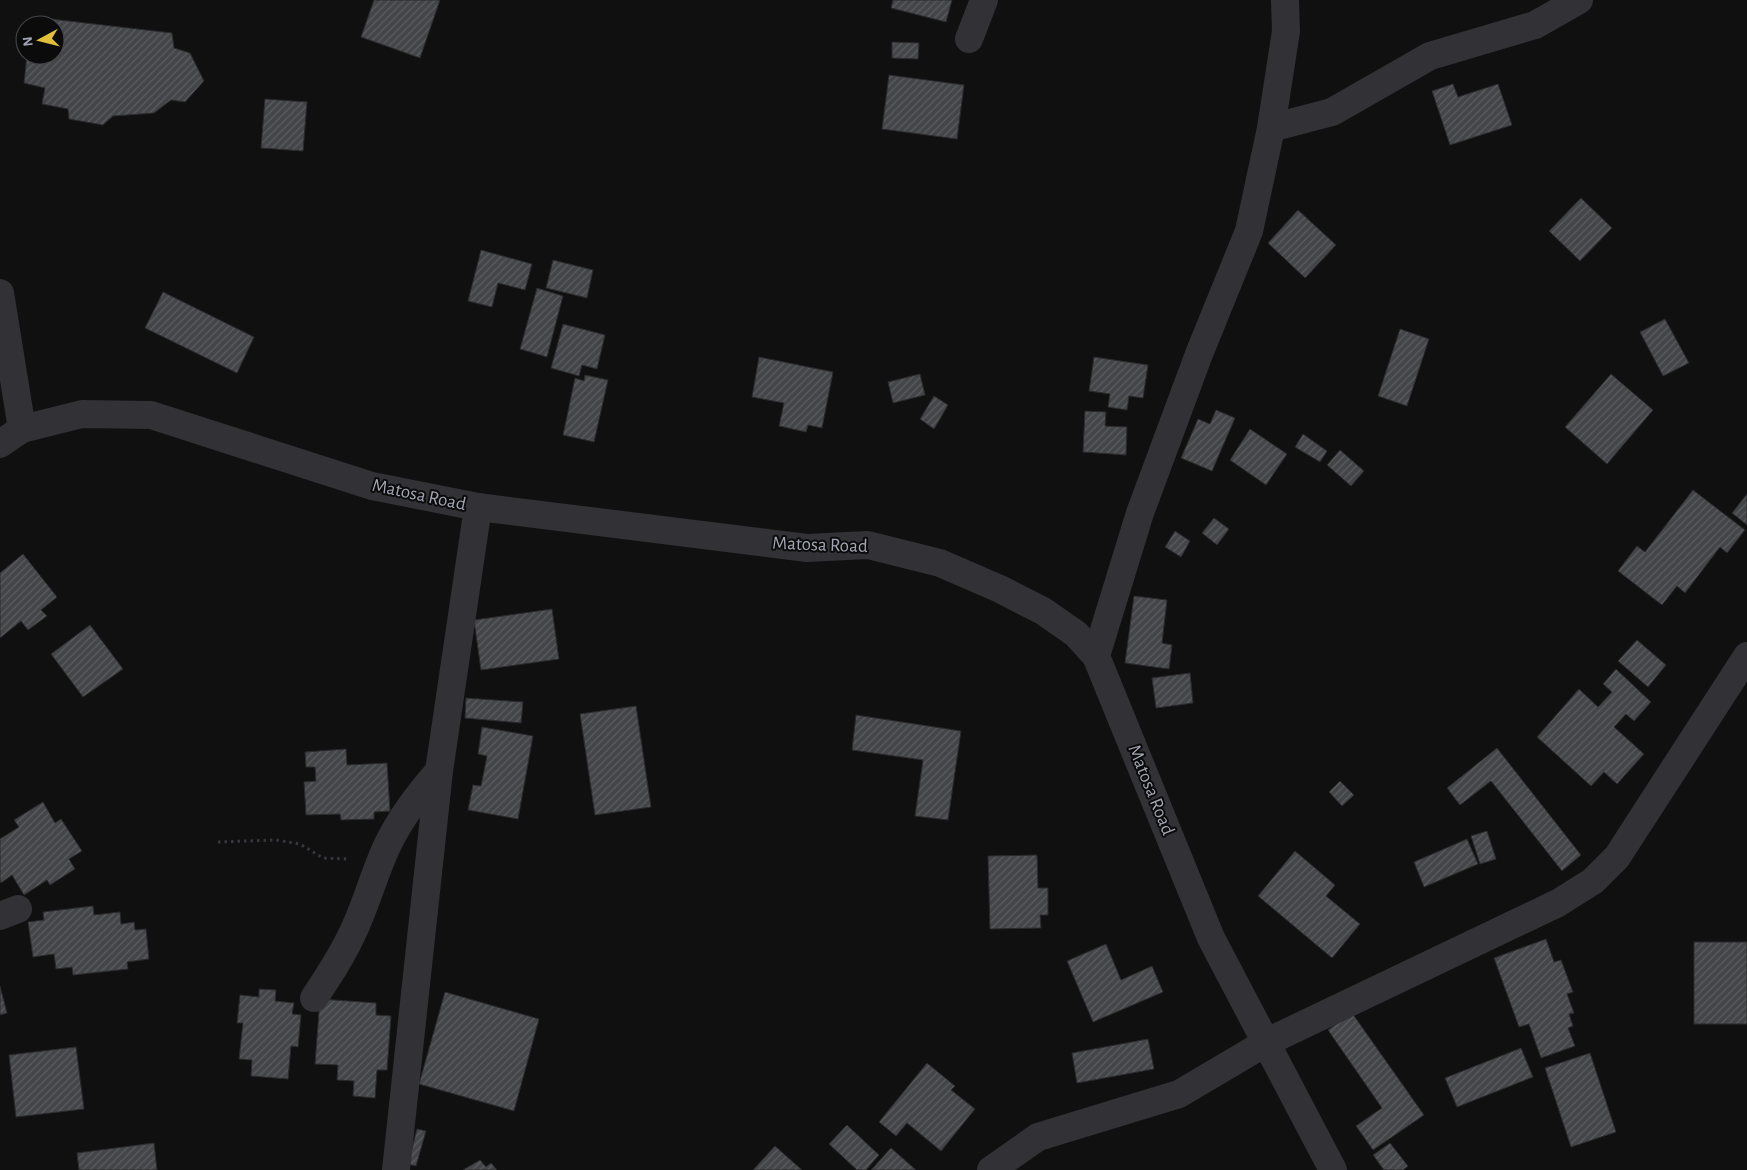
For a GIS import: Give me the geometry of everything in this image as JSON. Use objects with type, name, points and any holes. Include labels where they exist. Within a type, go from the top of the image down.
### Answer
[{"type":"street","points":[[969,39],[984,0]]},
{"type":"street","points":[[1096,656],[1140,513],[1199,354],[1249,231],[1271,128],[1286,31],[1285,0]]},
{"type":"street","points":[[1271,128],[1332,112],[1430,56],[1534,25],[1579,0]]},
{"type":"street","points":[[0,293],[11,436]]},
{"type":"street","name":"Matosa Road","points":[[11,436],[82,414],[152,415],[372,486],[478,507],[807,548],[868,545],[940,563],[1000,589],[1043,611],[1076,634],[1096,656],[1211,938],[1333,1170]]},
{"type":"street","points":[[396,1170],[439,771],[478,507]]},
{"type":"street","points":[[991,1170],[1038,1137],[1179,1094],[1267,1042],[1558,903],[1593,881],[1617,857],[1747,656]]},
{"type":"street","points":[[314,998],[336,965],[354,931],[387,847],[400,822],[417,796],[439,771]]},
{"type":"path","points":[[218,842],[284,842],[300,844],[323,858],[340,859],[357,859],[387,847]]},
{"type":"building","points":[[374,0],[440,0],[420,58],[361,37]]},
{"type":"building","points":[[893,0],[952,0],[946,22],[891,8]]},
{"type":"building","points":[[65,21],[172,33],[174,48],[190,53],[204,81],[185,102],[171,100],[154,113],[113,116],[103,125],[69,119],[68,109],[42,104],[45,88],[24,83],[26,65],[65,65]]},
{"type":"building","points":[[892,42],[919,43],[918,59],[892,58]]},
{"type":"building","points":[[889,75],[964,85],[957,139],[882,129]]},
{"type":"building","points":[[1453,84],[1458,97],[1498,84],[1512,125],[1450,145],[1432,91]]},
{"type":"building","points":[[265,99],[307,102],[303,151],[261,148]]},
{"type":"building","points":[[1581,198],[1612,228],[1580,261],[1549,231]]},
{"type":"building","points":[[1298,210],[1336,245],[1305,278],[1268,243]]},
{"type":"building","points":[[481,250],[532,264],[525,290],[498,283],[492,307],[468,301]]},
{"type":"building","points":[[553,260],[593,270],[587,298],[546,288]]},
{"type":"building","points":[[537,288],[563,296],[547,357],[520,349]]},
{"type":"building","points":[[163,292],[254,337],[237,373],[145,328]]},
{"type":"building","points":[[1665,319],[1689,363],[1663,376],[1640,332]]},
{"type":"building","points":[[563,324],[605,335],[597,369],[582,365],[579,376],[551,368]]},
{"type":"building","points":[[1400,329],[1429,339],[1407,406],[1378,396]]},
{"type":"building","points":[[759,357],[833,372],[822,428],[808,425],[806,432],[779,426],[784,403],[752,397]]},
{"type":"building","points":[[1094,357],[1148,365],[1143,398],[1129,396],[1127,410],[1108,407],[1110,394],[1089,391]]},
{"type":"building","points":[[920,374],[925,395],[893,403],[888,382]]},
{"type":"building","points":[[1611,374],[1653,410],[1607,464],[1565,427]]},
{"type":"building","points":[[585,375],[608,380],[594,442],[563,435],[575,378],[584,381]]},
{"type":"building","points":[[934,396],[948,405],[934,429],[920,419]]},
{"type":"building","points":[[1216,410],[1235,418],[1212,471],[1181,458],[1198,419],[1210,424]]},
{"type":"building","points":[[1085,411],[1106,412],[1105,426],[1127,427],[1126,455],[1083,452]]},
{"type":"building","points":[[1250,429],[1287,454],[1266,485],[1230,460]]},
{"type":"building","points":[[1303,434],[1327,451],[1320,462],[1295,447]]},
{"type":"building","points":[[1340,450],[1364,471],[1351,486],[1327,465]]},
{"type":"building","points":[[1693,490],[1745,530],[1727,553],[1720,547],[1685,593],[1677,586],[1662,605],[1618,571],[1637,546],[1645,552]]},
{"type":"building","points":[[1747,494],[1747,525],[1732,513]]},
{"type":"building","points":[[1214,518],[1229,529],[1217,545],[1202,533]]},
{"type":"building","points":[[1175,531],[1190,541],[1181,557],[1165,547]]},
{"type":"building","points":[[23,554],[57,597],[41,610],[47,616],[28,630],[21,621],[0,638],[0,573]]},
{"type":"building","points":[[1134,596],[1167,600],[1162,643],[1172,645],[1169,669],[1125,663]]},
{"type":"building","points":[[552,609],[559,659],[481,670],[474,620]]},
{"type":"building","points":[[90,625],[123,669],[83,697],[51,654]]},
{"type":"building","points":[[1637,640],[1666,665],[1648,687],[1618,661]]},
{"type":"building","points":[[1616,669],[1651,702],[1634,721],[1626,714],[1614,727],[1644,754],[1617,784],[1604,772],[1591,786],[1537,737],[1579,689],[1598,707],[1612,692],[1603,684]]},
{"type":"building","points":[[1190,673],[1193,703],[1156,708],[1152,678]]},
{"type":"building","points":[[466,698],[523,702],[521,723],[465,718]]},
{"type":"building","points":[[636,706],[651,807],[595,815],[580,714]]},
{"type":"building","points":[[856,715],[961,731],[948,820],[915,816],[923,760],[852,750]]},
{"type":"building","points":[[482,727],[533,736],[518,819],[468,810],[473,785],[481,786],[487,756],[478,754]]},
{"type":"building","points":[[1497,748],[1581,855],[1562,871],[1491,781],[1460,805],[1447,788]]},
{"type":"building","points":[[346,749],[347,765],[387,763],[390,811],[374,812],[374,819],[341,820],[340,814],[306,815],[304,782],[316,781],[315,767],[306,767],[305,752]]},
{"type":"building","points":[[1340,781],[1354,795],[1342,806],[1329,792]]},
{"type":"building","points":[[43,802],[55,823],[61,819],[82,851],[69,859],[75,869],[50,885],[47,880],[24,895],[12,875],[1,883],[0,839],[19,827],[14,820]]},
{"type":"building","points":[[1487,831],[1496,859],[1480,864],[1471,836]]},
{"type":"building","points":[[1467,839],[1478,864],[1424,887],[1414,862]]},
{"type":"building","points":[[1295,851],[1335,885],[1326,896],[1360,924],[1332,958],[1258,896]]},
{"type":"building","points":[[1037,855],[1038,888],[1048,888],[1048,915],[1040,915],[1041,928],[990,929],[988,856]]},
{"type":"building","points":[[93,906],[94,915],[120,912],[121,924],[134,922],[135,930],[146,929],[149,959],[127,962],[128,969],[73,975],[72,967],[56,969],[54,954],[33,957],[28,922],[44,920],[43,912]]},
{"type":"building","points":[[1546,939],[1554,962],[1561,960],[1573,992],[1567,994],[1574,1013],[1569,1014],[1573,1026],[1568,1028],[1575,1046],[1541,1058],[1529,1024],[1519,1027],[1494,958]]},
{"type":"building","points":[[1694,942],[1747,942],[1747,1024],[1694,1024]]},
{"type":"building","points":[[1106,944],[1121,980],[1152,966],[1163,992],[1093,1022],[1067,961]]},
{"type":"building","points":[[0,986],[7,1013],[0,1015]]},
{"type":"building","points":[[259,989],[276,990],[275,1001],[294,1003],[292,1014],[301,1015],[298,1047],[291,1046],[288,1079],[251,1076],[252,1060],[239,1059],[243,1023],[237,1023],[240,995],[259,997]]},
{"type":"building","points":[[445,992],[539,1019],[514,1111],[419,1084]]},
{"type":"building","points":[[320,999],[376,1003],[376,1015],[391,1016],[387,1070],[377,1070],[375,1098],[353,1096],[354,1081],[337,1080],[338,1065],[315,1064]]},
{"type":"building","points":[[1352,1013],[1424,1115],[1373,1150],[1356,1126],[1382,1108],[1328,1030]]},
{"type":"building","points":[[1148,1039],[1154,1069],[1077,1083],[1072,1053]]},
{"type":"building","points":[[76,1047],[84,1109],[16,1117],[9,1055]]},
{"type":"building","points":[[1521,1048],[1533,1077],[1457,1107],[1445,1078]]},
{"type":"building","points":[[1590,1053],[1616,1132],[1571,1147],[1545,1068]]},
{"type":"building","points":[[927,1063],[955,1086],[951,1090],[975,1109],[941,1151],[907,1123],[896,1136],[879,1122]]},
{"type":"building","points":[[847,1125],[879,1155],[866,1170],[857,1170],[829,1144]]},
{"type":"building","points":[[417,1129],[426,1131],[416,1166],[408,1164]]},
{"type":"building","points":[[154,1143],[157,1170],[79,1170],[77,1153]]},
{"type":"building","points":[[1390,1143],[1408,1166],[1403,1170],[1384,1170],[1373,1155]]},
{"type":"building","points":[[775,1146],[802,1170],[753,1170]]},
{"type":"building","points":[[891,1148],[916,1170],[871,1170]]},
{"type":"building","points":[[480,1160],[486,1167],[491,1163],[497,1170],[463,1170]]}]
